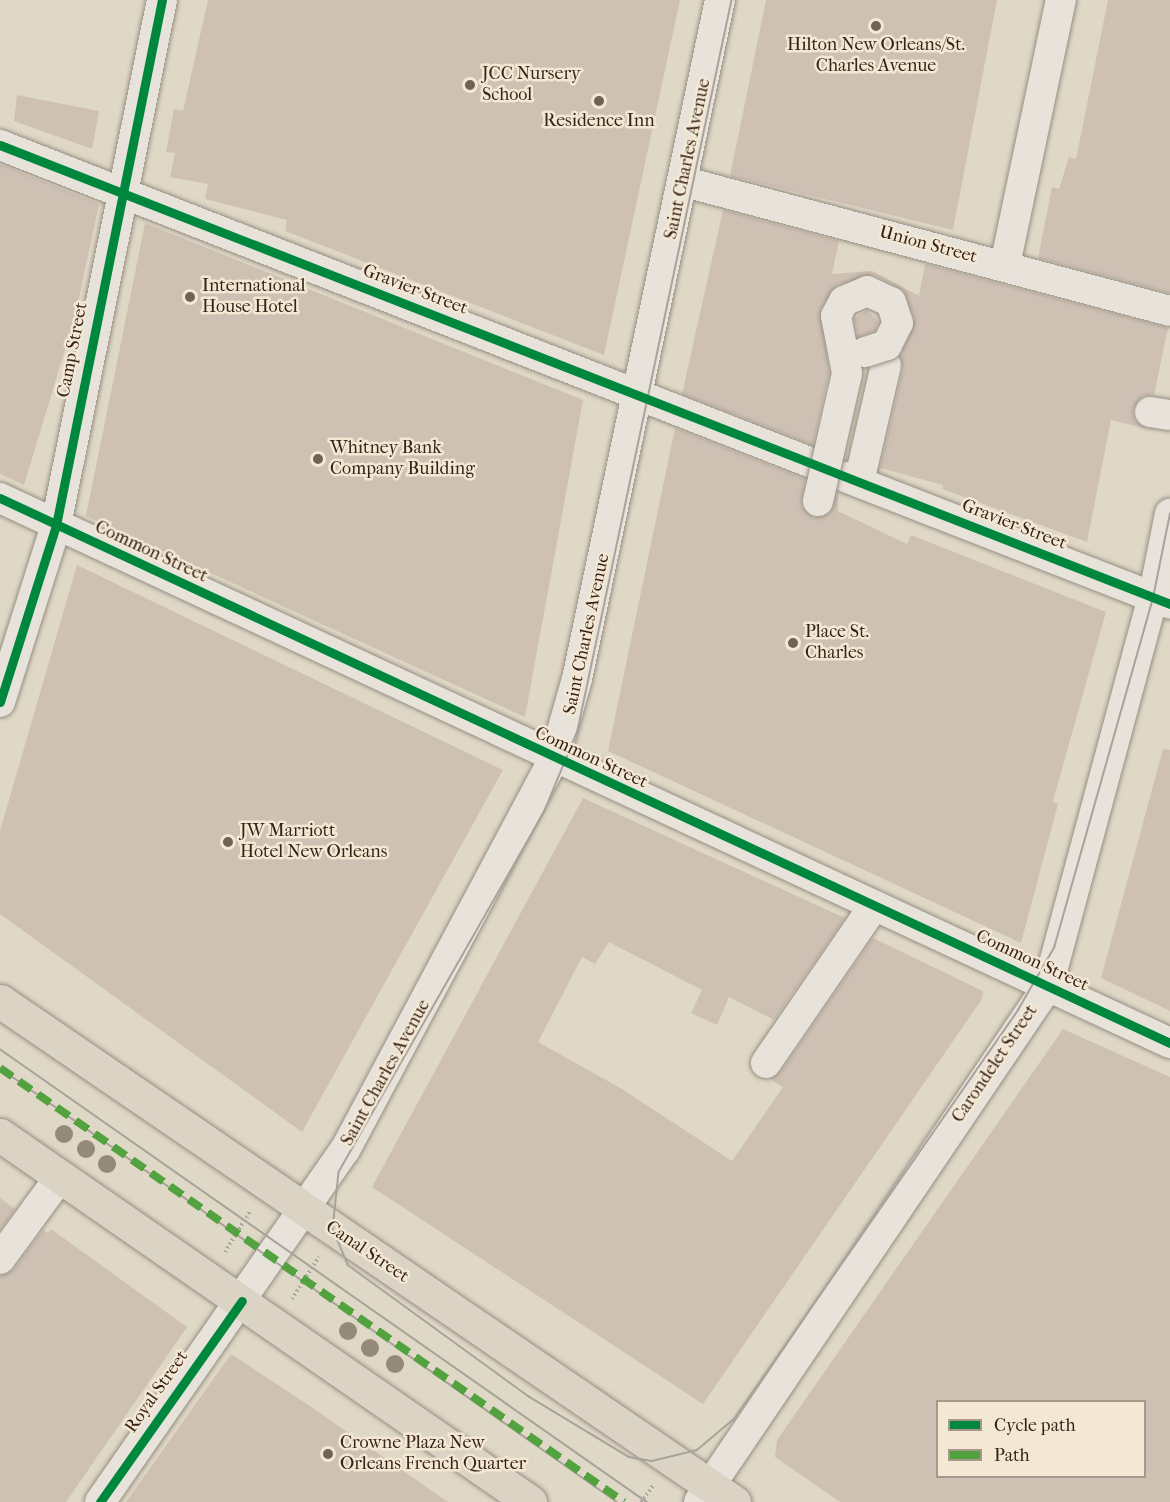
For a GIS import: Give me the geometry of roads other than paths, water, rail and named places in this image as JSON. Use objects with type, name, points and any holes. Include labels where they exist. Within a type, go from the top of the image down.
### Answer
[{"type":"main road","name":"Canal Street","points":[[0,1001],[305,1210],[714,1497]]},
{"type":"main road","points":[[0,1135],[530,1502]]},
{"type":"street","name":"Camp Street","points":[[0,702],[56,525],[120,193],[162,0]]},
{"type":"street","name":"Saint Charles Avenue","points":[[242,1301],[345,1150],[554,759],[566,729],[685,182],[720,0]]},
{"type":"street","points":[[1010,273],[1061,0]]},
{"type":"street","name":"Gravier Street","points":[[0,145],[838,474],[903,486],[1162,601]]},
{"type":"street","name":"Union Street","points":[[685,182],[1010,273],[1062,290],[1170,310]]},
{"type":"street","points":[[818,501],[847,373],[836,316],[844,301],[867,291],[891,302],[898,323],[887,345],[871,360],[838,474]]},
{"type":"street","name":"Common Street","points":[[0,498],[554,759],[1170,1043]]},
{"type":"street","name":"Carondelet Street","points":[[714,1497],[1048,986],[1162,601],[1170,514]]},
{"type":"street","points":[[766,1063],[874,906]]},
{"type":"street","points":[[0,1259],[60,1177]]},
{"type":"street","name":"Royal Street","points":[[100,1502],[242,1301]]},
{"type":"tram line","points":[[732,0],[578,731],[544,813],[339,1173],[333,1229],[348,1265],[528,1396],[629,1457],[652,1461],[697,1450],[734,1419],[1018,1010],[1054,948],[1153,598],[1170,514]]},
{"type":"tram line","points":[[0,1049],[647,1502]]},
{"type":"tram line","points":[[0,1068],[617,1502]]},
{"type":"place","name":"Hilton New Orleans/St. Charles Avenue","points":[[876,26]]},
{"type":"place","name":"JCC Nursery School","points":[[470,85]]},
{"type":"place","name":"Residence Inn","points":[[599,101]]},
{"type":"place","name":"International House Hotel","points":[[190,297]]},
{"type":"place","name":"Whitney Bank Company Building","points":[[318,459]]},
{"type":"place","name":"Place St. Charles","points":[[793,643]]},
{"type":"place","name":"JW Marriott Hotel New Orleans","points":[[228,842]]},
{"type":"place","name":"Crowne Plaza New Orleans French Quarter","points":[[328,1454]]}]
